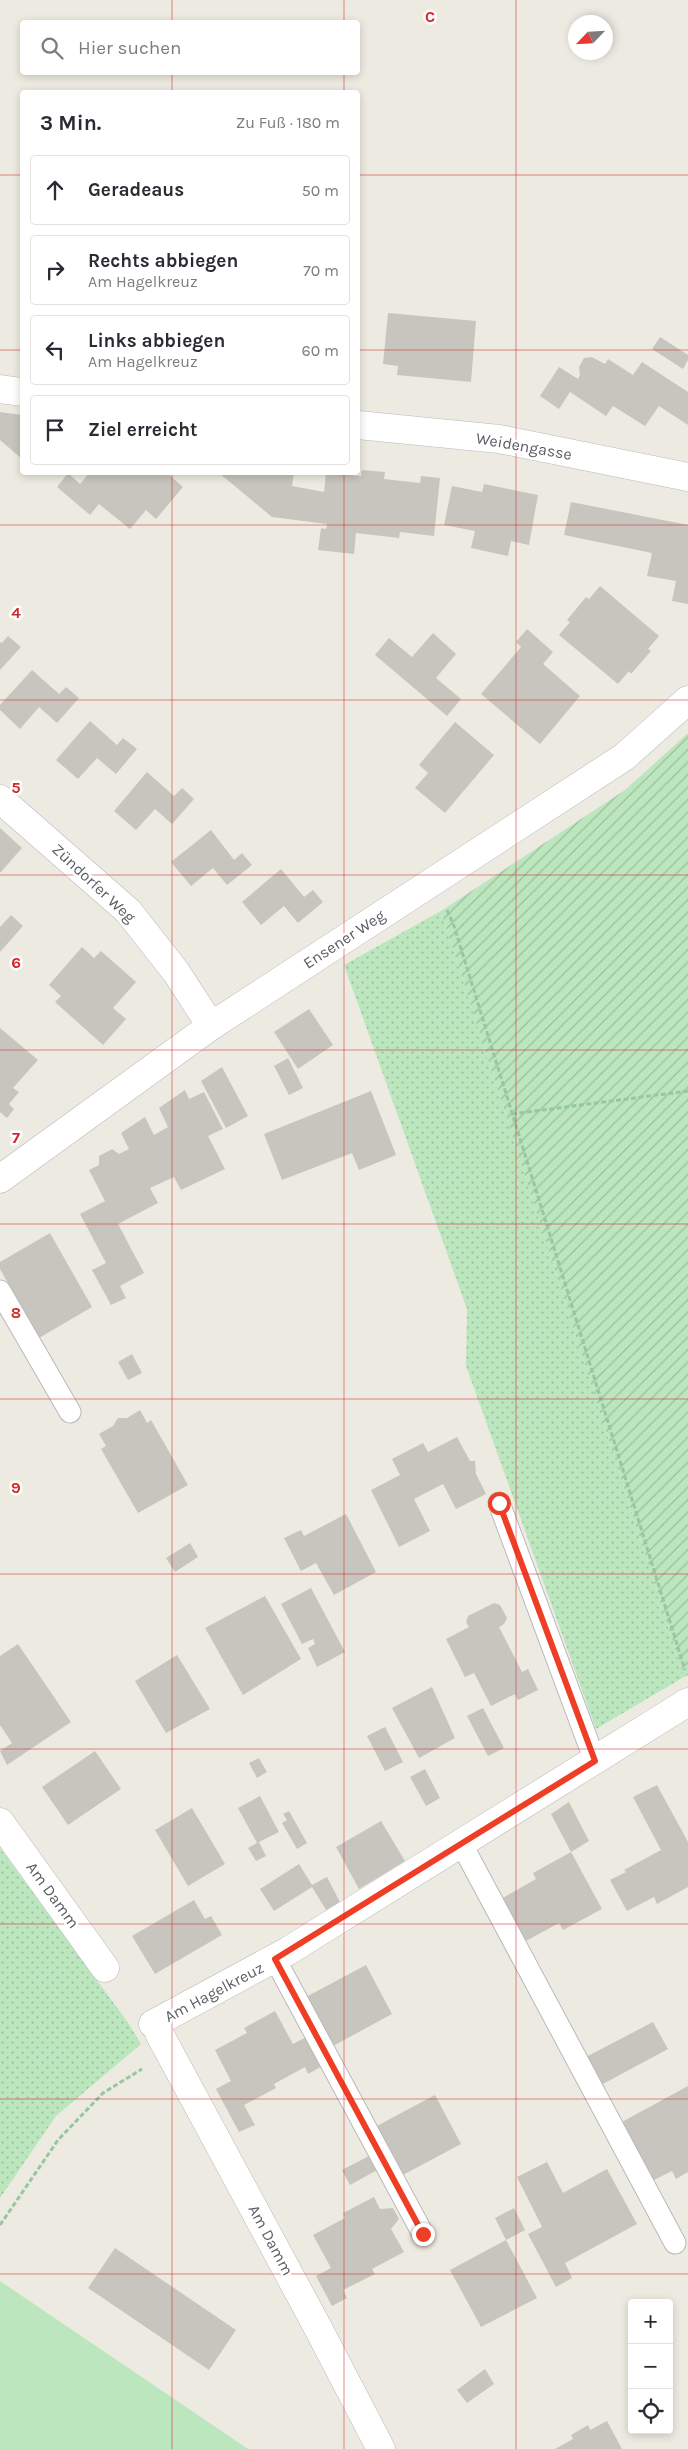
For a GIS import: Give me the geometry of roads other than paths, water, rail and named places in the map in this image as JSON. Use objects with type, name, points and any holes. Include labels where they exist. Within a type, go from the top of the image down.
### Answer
[{"type":"street","points":[[0,389],[20,392]]},
{"type":"street","name":"Weidengasse","points":[[360,425],[499,439],[688,477]]},
{"type":"street","name":"Ensener Weg","points":[[0,1179],[212,1026],[624,757],[688,700]]},
{"type":"street","name":"Zündorfer Weg","points":[[0,799],[128,911],[176,972],[212,1026]]},
{"type":"street","name":"Am Hagelkreuz","points":[[160,2036],[275,1959],[688,1702]]},
{"type":"street","name":"Am Damm","points":[[0,1822],[105,1968]]},
{"type":"street","name":"Am Damm","points":[[160,2036],[381,2449]]},
{"type":"lane","points":[[0,1291],[70,1412]]},
{"type":"lane","points":[[499,1503],[595,1761]]},
{"type":"lane","points":[[461,1843],[675,2243]]},
{"type":"lane","name":"Am Hagelkreuz","points":[[275,1959],[423,2234]]}]
